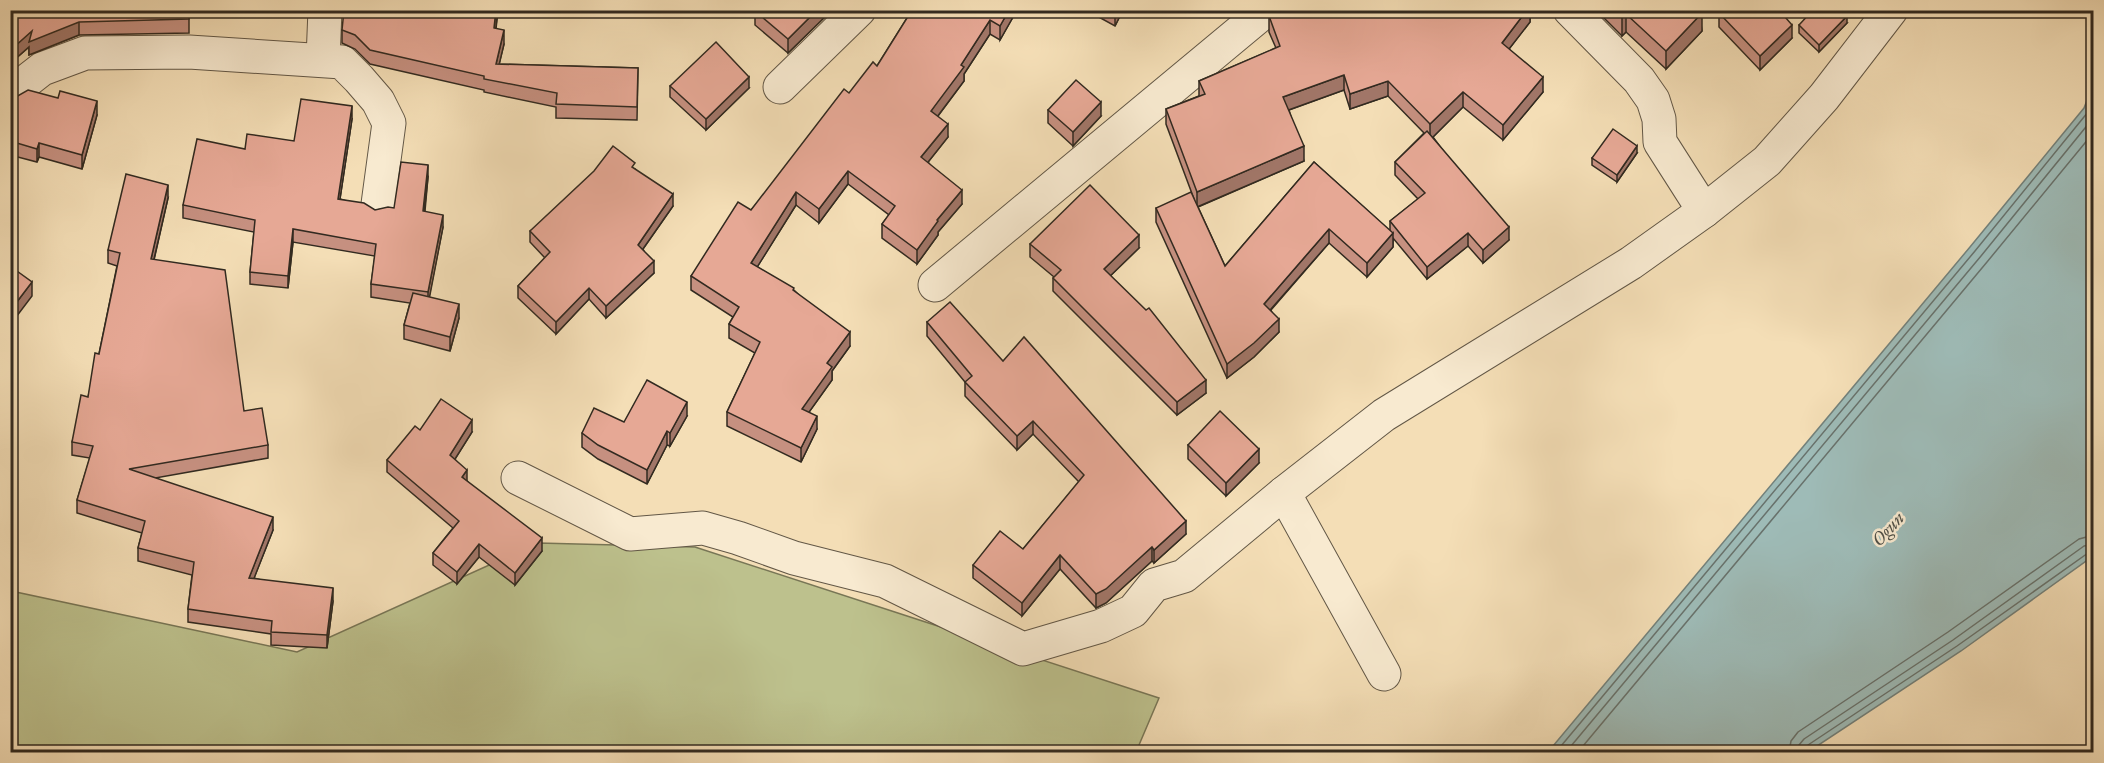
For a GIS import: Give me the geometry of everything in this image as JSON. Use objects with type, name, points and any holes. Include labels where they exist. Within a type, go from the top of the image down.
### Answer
[{"type":"street","points":[[322,59],[325,10]]},
{"type":"street","points":[[780,87],[859,10]]},
{"type":"street","points":[[935,285],[1266,10]]},
{"type":"street","points":[[1570,10],[1639,80],[1653,100],[1659,118],[1660,142],[1704,211]]},
{"type":"street","points":[[518,478],[630,534],[703,528],[794,558],[885,581],[1023,649],[1101,626],[1133,611],[1154,585],[1184,576],[1284,493],[1384,415],[1631,263],[1704,211],[1767,161],[1824,98],[1891,10]]},
{"type":"street","points":[[10,94],[42,69],[86,53],[189,52],[342,62],[378,101],[389,123],[378,204]]},
{"type":"street","points":[[1284,493],[1384,674]]},
{"type":"green space","points":[[538,543],[695,547],[1159,698],[1136,752],[11,752],[11,591],[297,652]]},
{"type":"water","name":"Ogun","points":[[2093,85],[2093,556],[1961,651],[1808,752],[1548,752],[2084,108]]},
{"type":"building","points":[[10,10],[189,10],[189,19],[79,22],[29,42],[32,31],[10,48]]},
{"type":"building","points":[[344,10],[496,10],[494,28],[504,30],[496,64],[638,68],[637,107],[556,104],[557,93],[484,79],[484,76],[370,50],[355,35],[342,30]]},
{"type":"building","points":[[755,10],[817,10],[788,39]]},
{"type":"building","points":[[912,10],[1009,10],[1000,26],[990,20],[961,65],[964,67],[931,111],[948,124],[921,157],[962,190],[937,220],[917,250],[882,224],[895,206],[848,171],[819,209],[796,192],[751,263],[794,288],[793,290],[850,332],[827,363],[832,367],[802,409],[817,416],[801,448],[727,412],[760,342],[729,324],[739,307],[691,276],[738,202],[751,210],[844,89],[849,93],[873,62],[877,66]]},
{"type":"building","points":[[1275,10],[1527,10],[1502,43],[1543,77],[1503,125],[1463,92],[1430,124],[1388,81],[1350,94],[1344,75],[1283,97],[1304,146],[1197,192],[1166,109],[1205,94],[1199,81],[1280,46],[1269,16]]},
{"type":"building","points":[[1615,10],[1699,10],[1702,13],[1666,51],[1626,14],[1622,18]]},
{"type":"building","points":[[1722,10],[1779,10],[1792,25],[1760,56],[1719,13]]},
{"type":"building","points":[[1813,10],[1841,10],[1847,16],[1819,45],[1799,25]]},
{"type":"building","points":[[716,42],[749,77],[706,119],[670,86]]},
{"type":"building","points":[[1076,80],[1101,102],[1073,132],[1048,110]]},
{"type":"building","points":[[28,90],[58,98],[60,91],[97,101],[82,155],[39,143],[37,149],[10,141],[10,110],[14,98]]},
{"type":"building","points":[[301,99],[352,106],[338,199],[364,203],[375,210],[394,208],[401,162],[428,165],[423,211],[443,215],[428,292],[371,284],[376,244],[293,229],[288,276],[250,272],[255,220],[183,205],[197,139],[245,149],[247,134],[294,141]]},
{"type":"building","points":[[1613,129],[1637,146],[1617,175],[1592,158]]},
{"type":"building","points":[[1427,131],[1509,227],[1483,250],[1468,233],[1427,267],[1390,221],[1425,193],[1395,162]]},
{"type":"building","points":[[613,146],[635,163],[632,167],[673,194],[638,245],[654,261],[606,306],[589,288],[556,322],[518,286],[550,252],[530,231],[594,171]]},
{"type":"building","points":[[1314,162],[1393,233],[1367,263],[1329,229],[1264,304],[1279,319],[1227,364],[1156,208],[1191,192],[1225,266]]},
{"type":"building","points":[[126,174],[168,185],[151,259],[225,270],[244,411],[262,408],[268,445],[129,469],[273,517],[249,578],[333,588],[327,635],[271,632],[272,621],[188,609],[194,562],[138,548],[145,521],[77,500],[93,446],[72,442],[81,395],[88,397],[95,353],[99,354],[120,253],[108,250]]},
{"type":"building","points":[[1090,185],[1139,235],[1104,269],[1146,310],[1149,308],[1206,380],[1177,402],[1053,278],[1061,270],[1030,244]]},
{"type":"building","points":[[10,266],[32,282],[10,311]]},
{"type":"building","points":[[413,293],[459,304],[450,337],[404,325]]},
{"type":"building","points":[[950,302],[1003,361],[1024,337],[1186,521],[1154,550],[1152,547],[1106,589],[1096,594],[1060,555],[1022,603],[973,565],[1000,531],[1023,549],[1084,475],[1033,421],[1017,436],[965,382],[972,376],[927,322]]},
{"type":"building","points":[[647,380],[687,402],[670,433],[667,431],[647,470],[598,445],[582,433],[594,408],[624,422]]},
{"type":"building","points":[[441,399],[472,420],[450,455],[467,470],[462,477],[542,538],[515,573],[479,544],[457,572],[433,553],[459,521],[387,460],[415,426],[420,430]]},
{"type":"building","points":[[1220,411],[1259,449],[1226,483],[1188,445]]}]
